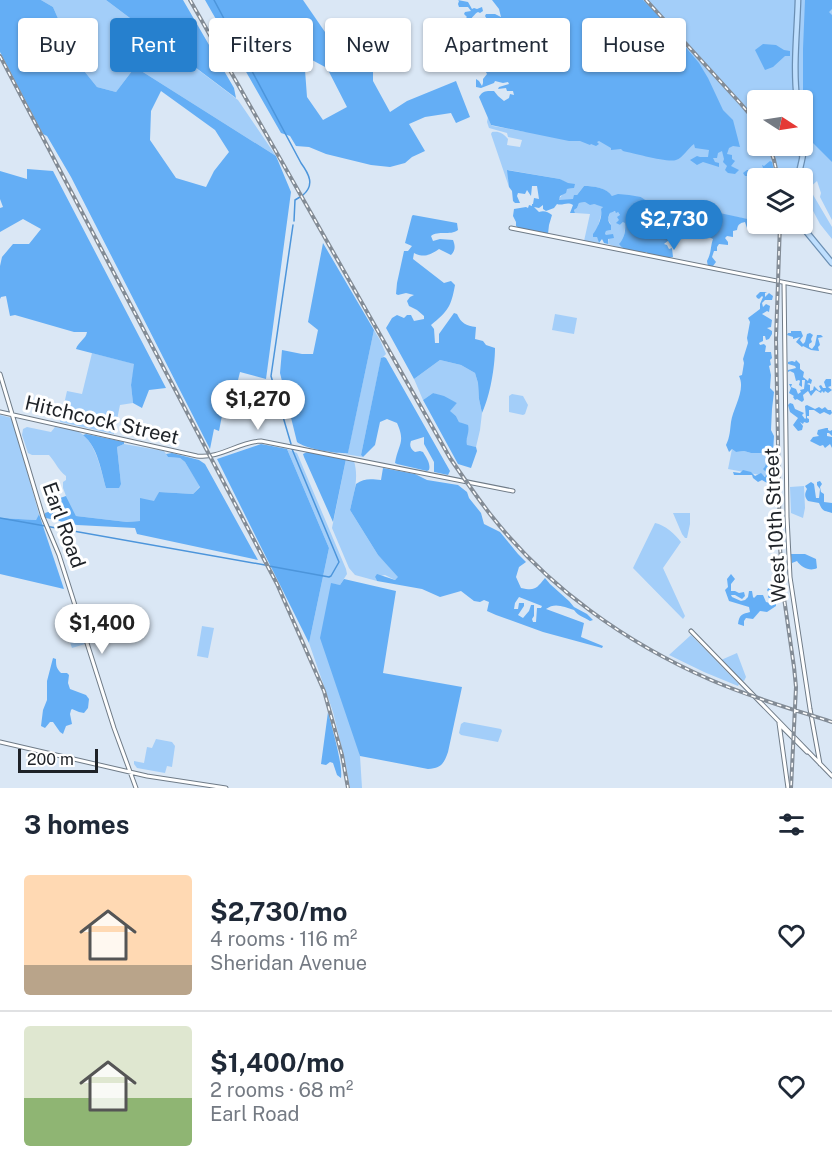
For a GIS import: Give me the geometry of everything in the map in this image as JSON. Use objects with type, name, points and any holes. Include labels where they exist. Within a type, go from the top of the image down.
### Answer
[{"type":"main road","points":[[796,90],[798,0]]},
{"type":"main road","points":[[807,234],[832,263]]},
{"type":"street","points":[[511,228],[832,292]]},
{"type":"street","name":"West 10th Street","points":[[784,283],[789,566],[797,629],[820,764]]},
{"type":"street","name":"Earl Road","points":[[0,374],[43,517],[59,555],[136,788]]},
{"type":"street","name":"Hitchcock Street","points":[[0,412],[197,456],[208,457],[243,444],[263,441],[513,491]]},
{"type":"street","points":[[692,631],[832,776]]},
{"type":"street","points":[[779,723],[788,788]]},
{"type":"street","points":[[0,742],[130,772],[226,788]]},
{"type":"shaded area","points":[[0,0],[41,0],[53,7],[58,18],[18,18],[18,72],[85,72],[97,87],[116,92],[131,72],[143,72],[276,156],[291,192],[266,379],[240,372],[234,396],[226,395],[219,431],[214,429],[210,449],[71,177],[47,136],[43,134],[0,52]],"holes":[[[161,91],[215,130],[229,152],[214,171],[206,187],[176,178],[150,140],[151,111]]]},
{"type":"shaded area","points":[[41,0],[106,0],[130,18],[110,18],[110,72],[131,72],[116,92],[97,87],[85,72],[98,72],[98,18],[58,18],[53,7]]},
{"type":"shaded area","points":[[106,0],[183,0],[193,18],[130,18]]},
{"type":"shaded area","points":[[205,0],[303,0],[325,32],[325,67],[313,61],[313,18],[215,18]]},
{"type":"shaded area","points":[[492,0],[643,0],[660,18],[582,18],[582,72],[686,72],[686,48],[708,78],[723,110],[733,120],[740,147],[729,148],[727,154],[732,155],[735,161],[731,166],[739,170],[735,174],[725,170],[727,166],[723,162],[722,151],[718,153],[717,158],[713,158],[719,163],[719,167],[703,162],[697,165],[690,160],[697,156],[708,157],[709,150],[695,148],[694,144],[679,159],[672,161],[621,149],[611,150],[599,141],[596,146],[491,125],[479,97],[487,91],[494,91],[504,101],[509,98],[510,94],[514,95],[513,91],[507,91],[506,88],[498,89],[509,84],[508,82],[495,81],[481,88],[476,87],[476,79],[482,86],[486,72],[570,72],[570,18],[486,18],[486,14],[501,17],[499,9]]},
{"type":"shaded area","points":[[498,0],[832,0],[832,220],[820,197],[817,181],[813,184],[813,168],[747,168],[747,219],[715,213],[714,216],[708,215],[710,210],[647,201],[641,197],[612,196],[603,189],[591,186],[584,186],[573,200],[558,200],[567,189],[574,188],[560,179],[508,170],[509,187],[491,134],[499,132],[503,134],[508,139],[507,145],[520,147],[522,140],[508,137],[507,133],[489,128],[488,117],[493,126],[526,132],[520,72],[570,72],[570,18],[503,18]]},
{"type":"shaded area","points":[[805,0],[832,0],[832,9],[829,12],[832,15],[832,162],[813,143],[813,90],[803,90]]},
{"type":"shaded area","points":[[459,1],[468,2],[472,9],[482,7],[483,11],[471,18],[466,18],[465,12],[471,11],[468,7],[459,7]]},
{"type":"shaded area","points":[[197,24],[209,45],[209,72],[225,72],[234,88],[236,98],[197,69]]},
{"type":"shaded area","points":[[763,44],[776,45],[790,51],[790,56],[785,56],[773,67],[765,70],[755,50]]},
{"type":"shaded area","points":[[197,69],[238,100],[276,156],[143,72],[197,72]]},
{"type":"shaded area","points":[[246,72],[305,72],[307,97],[323,120],[347,107],[329,72],[373,72],[373,81],[390,112],[407,101],[456,81],[470,117],[456,123],[451,113],[425,117],[409,124],[425,151],[405,163],[390,167],[371,165],[326,154],[309,147],[296,146],[290,136],[281,133]]},
{"type":"shaded area","points":[[770,161],[773,168],[763,168],[762,165]]},
{"type":"shaded area","points":[[27,169],[53,171],[166,388],[149,390],[142,408],[133,403],[131,385],[134,364],[76,349],[87,332],[74,332],[15,315],[10,316],[6,296],[0,299],[2,257],[13,244],[29,244],[41,229],[23,219],[0,232],[0,208],[3,207],[0,199],[0,171],[27,179]]},
{"type":"shaded area","points":[[507,170],[560,179],[575,184],[574,188],[567,189],[566,193],[560,196],[559,200],[573,199],[574,195],[577,195],[584,186],[588,186],[604,189],[612,196],[629,195],[641,197],[647,201],[696,207],[702,210],[710,209],[708,215],[697,215],[695,211],[690,213],[678,209],[676,212],[678,211],[683,219],[677,222],[673,232],[674,236],[664,244],[669,249],[672,248],[673,257],[650,255],[646,252],[637,253],[619,244],[624,234],[625,223],[620,225],[616,223],[620,215],[615,211],[610,213],[608,218],[611,230],[606,231],[605,234],[613,234],[614,238],[608,239],[608,244],[602,239],[599,243],[593,234],[599,223],[603,207],[585,202],[579,203],[574,210],[575,213],[570,213],[573,205],[569,203],[557,204],[546,211],[543,205],[539,208],[534,207],[539,212],[543,211],[552,215],[548,234],[520,229],[516,226],[513,216],[514,209],[528,208],[529,205],[532,206],[534,198],[539,199],[537,186],[532,186],[531,196],[527,190],[525,194],[518,193],[520,203],[515,203],[509,187]]},
{"type":"shaded area","points":[[813,195],[832,227],[832,239],[813,211]]},
{"type":"shaded area","points":[[579,203],[603,206],[598,229],[599,243],[584,241],[590,214],[575,213],[574,210]]},
{"type":"shaded area","points":[[612,211],[620,215],[617,223],[620,225],[625,222],[623,249],[608,244],[609,235],[605,235],[606,231],[611,230],[608,219]]},
{"type":"shaded area","points":[[715,212],[747,219],[747,228],[745,222],[741,223],[737,230],[733,231],[733,237],[725,238],[728,245],[719,244],[712,257],[716,262],[713,266],[708,267],[707,261],[713,239],[709,235],[713,235],[712,232],[718,226],[718,220],[714,216]]},
{"type":"shaded area","points":[[413,215],[457,223],[458,230],[455,232],[437,233],[431,236],[433,241],[453,240],[455,248],[451,255],[439,249],[427,255],[414,253],[413,259],[444,283],[451,281],[455,285],[448,308],[431,325],[434,329],[435,343],[439,343],[439,334],[454,313],[464,324],[476,327],[475,339],[495,348],[492,381],[482,413],[475,373],[461,365],[440,360],[414,379],[386,328],[392,318],[397,315],[404,318],[411,315],[414,321],[424,319],[424,316],[409,306],[407,301],[414,295],[396,294],[404,251],[408,251],[412,246],[405,243]]},
{"type":"shaded area","points":[[323,243],[374,330],[348,453],[307,447],[297,442],[280,373],[282,350],[313,354],[318,330],[308,322]]},
{"type":"shaded area","points":[[760,292],[767,292],[765,297],[769,293],[773,296],[772,300],[765,300],[762,303],[763,307],[766,304],[770,306],[769,312],[762,314],[772,320],[771,327],[767,328],[772,331],[772,334],[766,340],[763,336],[763,341],[759,343],[766,346],[765,352],[771,352],[772,358],[769,366],[770,388],[774,392],[771,430],[774,436],[773,454],[776,460],[774,473],[770,479],[771,483],[762,480],[758,482],[752,475],[734,475],[733,472],[740,473],[743,470],[755,476],[761,473],[765,477],[767,473],[763,469],[766,463],[764,453],[736,452],[732,449],[729,452],[726,445],[740,393],[739,376],[742,375],[743,359],[748,343],[750,322],[748,318],[760,309],[763,297],[759,299],[756,296]]},
{"type":"shaded area","points":[[555,314],[577,318],[574,334],[552,330]]},
{"type":"shaded area","points":[[374,330],[386,354],[381,359],[361,455],[363,457],[345,454],[348,452]]},
{"type":"shaded area","points":[[791,331],[801,331],[803,336],[800,340],[803,344],[807,334],[813,335],[812,342],[809,344],[812,349],[817,335],[821,335],[823,337],[818,338],[819,351],[802,347],[796,342],[800,337],[793,339],[787,335]]},
{"type":"shaded area","points":[[92,353],[135,364],[131,385],[133,403],[120,405],[114,434],[60,422],[67,391],[82,394]]},
{"type":"shaded area","points":[[384,357],[450,471],[448,475],[434,472],[434,462],[424,444],[424,437],[411,441],[410,446],[415,452],[423,452],[429,463],[429,470],[395,463],[401,435],[397,423],[387,419],[380,422],[375,445],[363,457],[361,455],[381,358]]},
{"type":"shaded area","points":[[440,360],[461,365],[475,373],[482,413],[476,447],[467,446],[463,424],[449,411],[457,403],[433,393],[423,400],[414,379]]},
{"type":"shaded area","points":[[796,360],[804,372],[803,377],[808,381],[809,378],[812,380],[811,384],[807,384],[810,385],[810,391],[814,386],[819,391],[821,385],[826,388],[824,382],[826,379],[831,379],[831,386],[828,387],[832,390],[828,393],[822,391],[821,393],[816,390],[811,396],[808,391],[803,395],[802,402],[795,400],[794,396],[789,393],[791,388],[789,384],[792,384],[791,387],[796,389],[798,394],[804,389],[805,380],[802,380],[802,387],[799,385],[799,380],[796,381],[794,373],[788,372],[788,370],[796,368],[788,362]]},
{"type":"shaded area","points":[[433,393],[457,403],[450,411],[459,422],[468,425],[467,445],[476,447],[477,451],[471,468],[458,464],[423,400]]},
{"type":"shaded area","points":[[512,394],[523,396],[528,405],[525,414],[509,412],[509,396]]},
{"type":"shaded area","points":[[790,403],[795,409],[804,413],[802,415],[805,419],[805,406],[807,405],[815,409],[825,407],[832,413],[830,415],[824,412],[820,414],[809,410],[807,418],[809,422],[803,424],[800,422],[803,426],[802,430],[798,431],[793,425],[798,418],[790,412],[788,405]]},
{"type":"shaded area","points":[[0,415],[12,418],[39,514],[36,520],[0,518]]},
{"type":"shaded area","points":[[27,427],[51,432],[55,427],[65,428],[85,436],[94,449],[106,488],[121,484],[117,447],[124,444],[164,451],[168,457],[180,458],[200,486],[193,494],[159,492],[140,521],[127,522],[76,516],[63,488],[66,476],[49,455],[28,453],[22,435],[23,429]]},
{"type":"shaded area","points":[[828,428],[832,430],[832,436],[827,433],[827,436],[832,437],[832,448],[830,444],[825,448],[823,445],[820,446],[810,441],[813,437],[819,436],[818,430]]},
{"type":"shaded area","points":[[83,435],[124,442],[117,447],[121,484],[119,488],[106,488],[96,453]]},
{"type":"shaded area","points":[[261,444],[287,449],[329,548],[309,643],[217,459]]},
{"type":"shaded area","points":[[287,449],[297,453],[346,569],[347,574],[340,585],[331,584],[360,756],[362,788],[350,788],[333,712],[309,643],[329,548]]},
{"type":"shaded area","points":[[732,449],[736,452],[764,452],[766,476],[728,469]]},
{"type":"shaded area","points":[[307,452],[346,459],[333,522],[304,457],[303,454]]},
{"type":"shaded area","points":[[172,453],[199,460],[205,464],[258,560],[137,534],[135,528],[77,525],[46,518],[45,513],[48,512],[61,513],[60,509],[50,504],[66,496],[76,516],[127,522],[140,521],[140,498],[154,501],[159,492],[193,494],[200,487],[185,462],[180,458],[168,457],[166,454]]},
{"type":"shaded area","points":[[346,459],[354,461],[356,473],[350,510],[378,555],[399,577],[395,580],[385,575],[375,577],[377,581],[355,575],[349,568],[332,528]]},
{"type":"shaded area","points":[[383,468],[415,474],[427,480],[458,485],[467,492],[481,513],[484,524],[500,532],[526,562],[519,567],[516,577],[521,588],[535,588],[545,578],[574,607],[593,620],[590,621],[574,610],[556,605],[546,609],[584,623],[581,637],[603,646],[602,648],[543,632],[496,615],[487,611],[489,602],[474,601],[461,591],[440,597],[422,589],[377,581],[375,577],[377,574],[395,580],[398,577],[378,555],[350,510],[356,484],[371,479],[381,480]],"holes":[[[519,597],[542,606],[537,608],[536,622],[532,619],[534,605],[531,605],[523,618],[518,615],[524,603],[519,603],[518,609],[514,609]]]},
{"type":"shaded area","points":[[820,481],[824,502],[832,503],[832,513],[821,508],[819,503],[808,501],[806,497],[805,486],[811,482],[814,484],[816,498],[819,498],[820,489],[817,482]]},
{"type":"shaded area","points":[[804,486],[803,518],[791,513],[790,487]]},
{"type":"shaded area","points":[[673,513],[690,513],[687,538],[682,534]]},
{"type":"shaded area","points":[[39,514],[64,589],[0,574],[0,518],[36,520]]},
{"type":"shaded area","points":[[655,523],[670,530],[681,542],[663,568],[685,616],[683,619],[633,568]]},
{"type":"shaded area","points":[[791,554],[805,554],[816,559],[817,568],[806,568],[797,561],[792,563]]},
{"type":"shaded area","points":[[731,574],[735,579],[731,584],[731,591],[744,592],[745,596],[742,599],[735,595],[731,595],[732,597],[741,601],[745,600],[749,591],[752,591],[754,598],[757,595],[763,595],[766,602],[770,603],[767,590],[769,587],[779,599],[776,606],[767,612],[760,611],[753,619],[746,618],[744,626],[738,624],[740,616],[750,612],[749,607],[729,601],[725,590],[728,587],[727,579]]},
{"type":"shaded area","points":[[344,579],[396,591],[383,673],[462,687],[448,752],[443,762],[436,768],[428,769],[360,756],[320,638],[331,583],[340,585]]},
{"type":"shaded area","points":[[78,619],[85,644],[72,648],[66,631],[71,629],[69,621]]},
{"type":"shaded area","points":[[202,626],[214,628],[208,658],[197,656]]},
{"type":"shaded area","points":[[691,635],[739,684],[738,686],[669,655]]},
{"type":"shaded area","points":[[737,653],[746,677],[744,681],[740,680],[721,660]]},
{"type":"shaded area","points":[[53,658],[56,659],[58,670],[69,675],[70,689],[86,695],[89,699],[88,708],[84,713],[71,710],[72,724],[66,726],[63,734],[53,722],[45,728],[41,726],[47,700],[47,681]]},
{"type":"shaded area","points":[[328,712],[339,755],[341,778],[337,775],[333,763],[321,764]]},
{"type":"shaded area","points":[[464,722],[501,729],[498,742],[461,735],[459,733],[461,724]]},
{"type":"shaded area","points":[[156,739],[172,742],[175,746],[172,767],[167,766],[165,773],[137,768],[134,764],[134,761],[144,763],[147,747],[152,748]]},
{"type":"waterway","points":[[214,0],[310,179],[309,187],[303,195]]},
{"type":"waterway","points":[[294,221],[295,200],[300,197]]},
{"type":"waterway","points":[[291,444],[271,376],[293,225]]},
{"type":"waterway","points":[[269,566],[329,577],[339,562],[292,449]]},
{"type":"waterway","points":[[0,518],[265,565]]},
{"type":"railway","points":[[190,0],[450,458],[512,541],[537,566],[590,611],[649,649],[726,686],[832,722]]},
{"type":"railway","points":[[646,0],[747,111]]},
{"type":"railway","points":[[0,56],[277,584],[324,691],[342,755],[348,788]]},
{"type":"railway","points":[[773,156],[776,168]]},
{"type":"railway","points":[[780,234],[776,339],[780,547],[783,591],[796,687],[791,788]]}]
